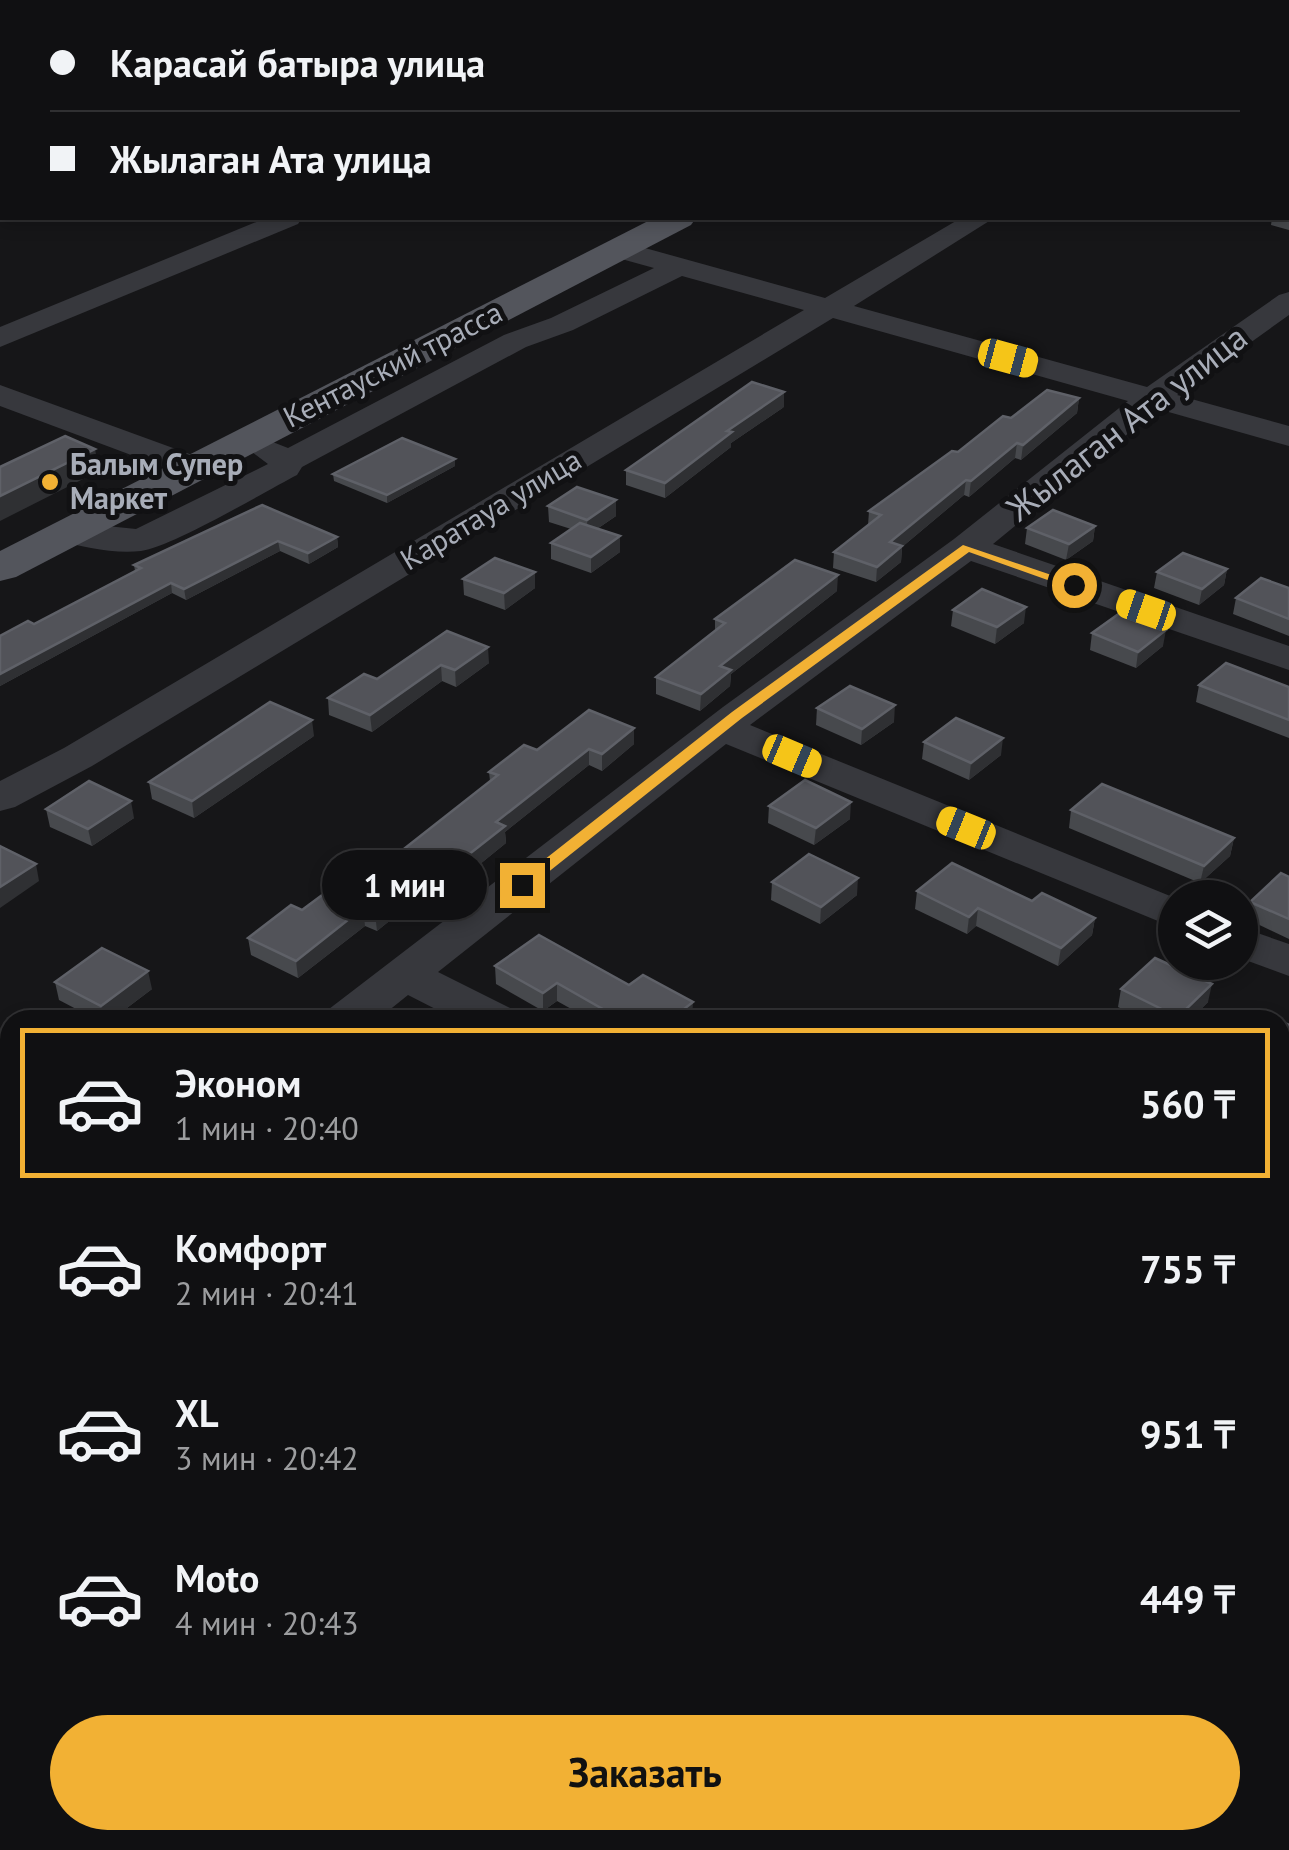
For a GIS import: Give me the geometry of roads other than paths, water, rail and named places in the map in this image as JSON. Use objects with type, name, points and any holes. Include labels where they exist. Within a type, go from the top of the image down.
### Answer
[{"type":"main road","name":"Кентауский трасса","points":[[0,568],[675,220]]},
{"type":"street","points":[[0,338],[283,220]]},
{"type":"street","name":"Каратауа улица","points":[[0,798],[78,757],[977,220]]},
{"type":"street","points":[[616,249],[1289,436]]},
{"type":"street","points":[[68,533],[110,540],[142,540],[285,468],[288,461],[515,340],[562,324],[678,267]]},
{"type":"street","name":"Жылаган Ата улица","points":[[360,1010],[722,728],[968,548],[1152,398],[1289,301]]},
{"type":"street","points":[[482,320],[510,330],[515,340]]},
{"type":"street","points":[[402,362],[430,376],[434,386]]},
{"type":"street","points":[[0,395],[194,467]]},
{"type":"street","points":[[247,440],[288,461]]},
{"type":"street","points":[[968,548],[1289,659]]},
{"type":"street","points":[[722,728],[1158,907]]},
{"type":"street","points":[[1258,948],[1289,961]]},
{"type":"street","points":[[407,975],[475,1010]]},
{"type":"place","name":"Балым Супер Маркет","points":[[50,482]]}]
